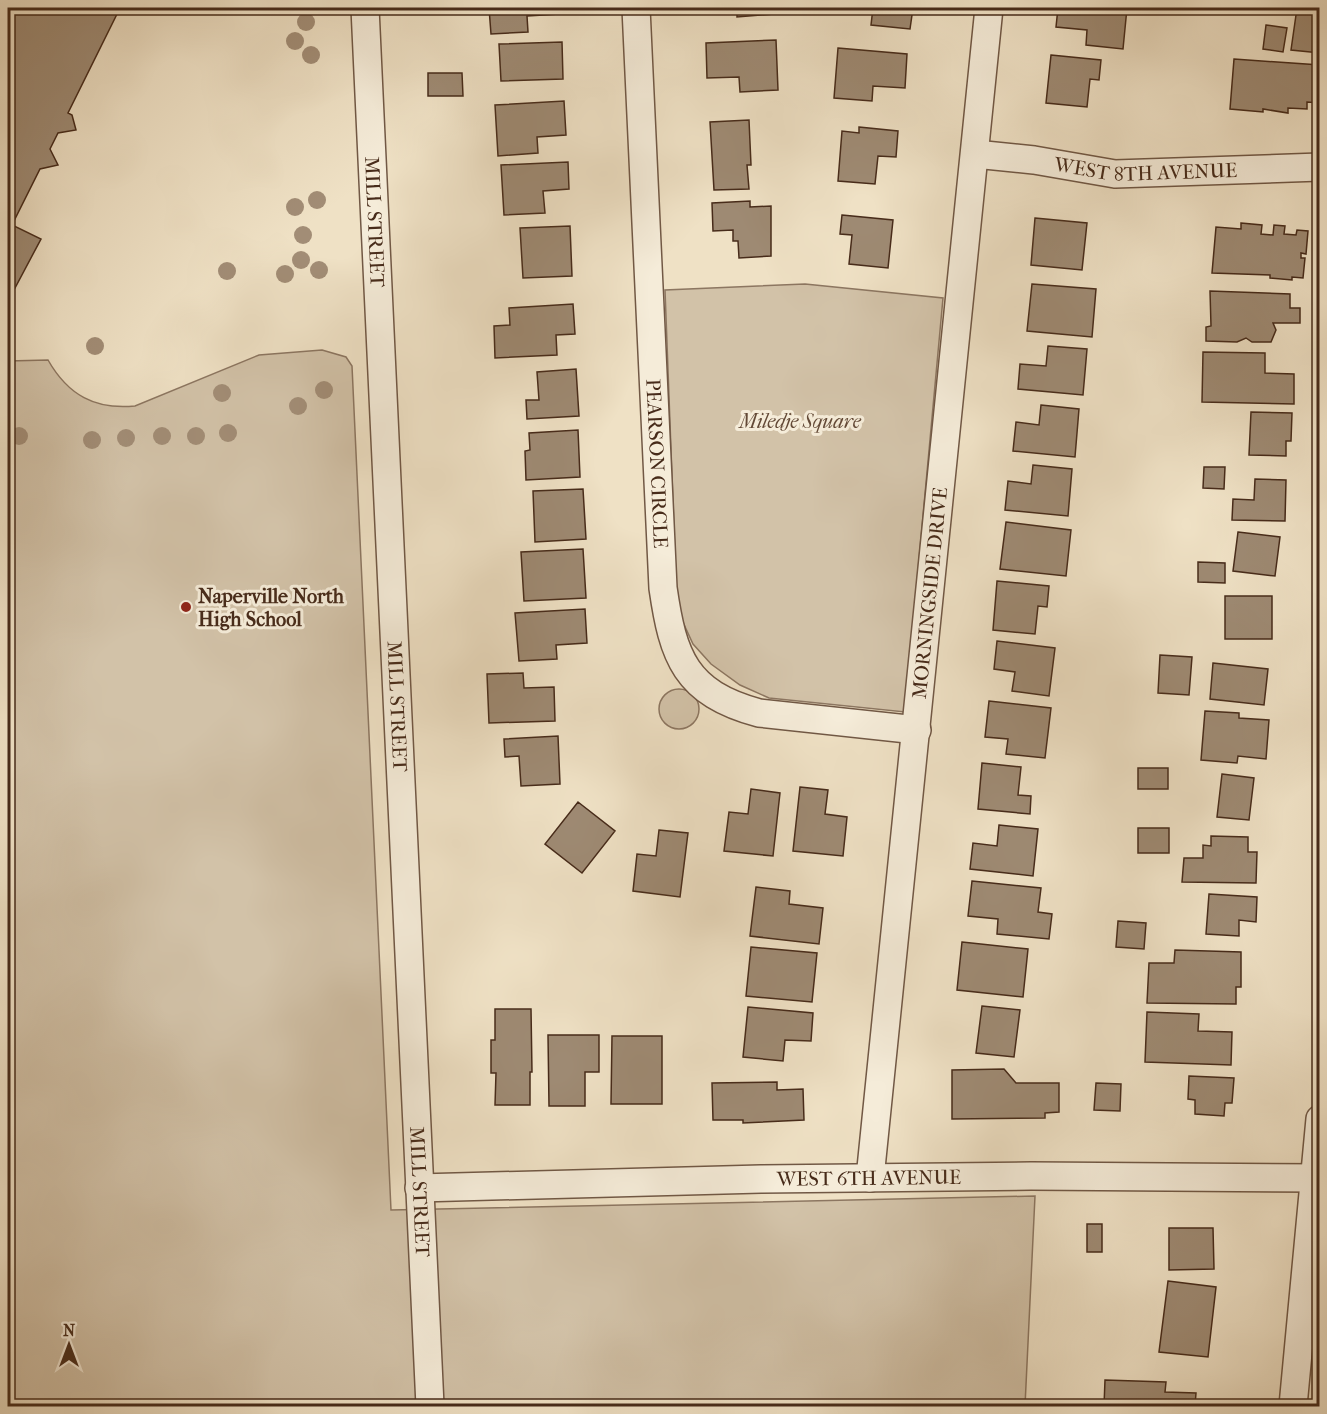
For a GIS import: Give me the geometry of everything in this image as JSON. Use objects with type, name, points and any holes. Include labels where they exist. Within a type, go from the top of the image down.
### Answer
[{"type":"street","name":"MILL STREET","points":[[365,8],[430,1407]]},
{"type":"street","name":"PEARSON CIRCLE","points":[[636,8],[663,588],[673,644],[685,668],[694,678],[716,695],[744,710],[917,730]]},
{"type":"street","name":"MORNINGSIDE DRIVE","points":[[870,1178],[989,8]]},
{"type":"street","name":"WEST 8TH AVENUE","points":[[975,154],[1046,161],[1115,174],[1320,167]]},
{"type":"street","points":[[1293,1407],[1317,1178],[1320,1119]]},
{"type":"street","name":"WEST 6TH AVENUE","points":[[419,1188],[870,1178],[1317,1178]]},
{"type":"green space","name":"Miledje Square","points":[[805,284],[943,298],[905,712],[769,698],[740,685],[711,664],[693,644],[681,618],[676,582],[665,290]]},
{"type":"green space","name":"Naperville North High School","points":[[322,350],[346,357],[352,366],[391,1210],[1035,1196],[1025,1406],[8,1406],[8,361],[48,360],[64,383],[84,398],[121,407],[135,406],[259,355]]},
{"type":"green space","points":[[679,689],[693,695],[699,709],[693,723],[679,729],[665,723],[659,709],[665,695]]},
{"type":"building","points":[[8,8],[120,8],[68,113],[72,115],[76,130],[58,133],[50,149],[58,165],[40,169],[12,225],[41,239],[15,288],[8,284]]},
{"type":"building","points":[[489,8],[558,8],[559,14],[527,16],[528,32],[491,34]]},
{"type":"building","points":[[737,8],[773,8],[774,14],[737,17]]},
{"type":"building","points":[[873,8],[913,8],[910,29],[871,25]]},
{"type":"building","points":[[1058,8],[1127,8],[1123,49],[1086,45],[1087,30],[1056,27]]},
{"type":"building","points":[[1297,8],[1317,11],[1320,53],[1291,50]]},
{"type":"building","points":[[1266,25],[1287,28],[1283,52],[1263,49]]},
{"type":"building","points":[[776,40],[778,90],[740,92],[739,77],[707,78],[706,43]]},
{"type":"building","points":[[562,42],[563,79],[501,81],[499,44]]},
{"type":"building","points":[[838,48],[907,54],[905,88],[873,86],[872,101],[834,98]]},
{"type":"building","points":[[1051,55],[1101,60],[1099,80],[1090,79],[1087,107],[1046,103]]},
{"type":"building","points":[[1234,59],[1320,65],[1320,103],[1307,102],[1307,109],[1288,108],[1288,113],[1263,109],[1263,112],[1230,109]]},
{"type":"building","points":[[428,73],[462,73],[463,96],[428,96]]},
{"type":"building","points":[[564,101],[566,135],[537,137],[538,153],[498,156],[495,105]]},
{"type":"building","points":[[749,120],[751,165],[747,165],[749,189],[714,190],[710,122]]},
{"type":"building","points":[[859,127],[898,131],[896,157],[878,156],[875,184],[838,181],[842,131],[859,133]]},
{"type":"building","points":[[568,162],[569,189],[543,191],[545,213],[504,215],[501,165]]},
{"type":"building","points":[[750,201],[750,207],[771,206],[771,256],[739,258],[738,241],[733,241],[733,230],[713,231],[712,203]]},
{"type":"building","points":[[842,215],[893,220],[888,268],[849,264],[852,235],[840,234]]},
{"type":"building","points":[[1035,218],[1087,223],[1082,270],[1031,265]]},
{"type":"building","points":[[1241,223],[1262,225],[1261,234],[1273,235],[1274,225],[1285,226],[1284,234],[1296,235],[1297,230],[1308,231],[1306,254],[1301,253],[1301,258],[1305,258],[1303,278],[1292,277],[1292,280],[1270,278],[1270,275],[1212,273],[1216,227],[1241,229]]},
{"type":"building","points":[[570,226],[572,276],[523,278],[520,228]]},
{"type":"building","points":[[1032,284],[1096,289],[1092,337],[1027,331]]},
{"type":"building","points":[[1210,291],[1290,294],[1290,308],[1300,308],[1300,323],[1273,323],[1276,330],[1271,342],[1252,342],[1246,338],[1237,342],[1206,341],[1206,327],[1211,326]]},
{"type":"building","points":[[573,304],[575,334],[556,335],[557,355],[495,358],[494,326],[510,325],[509,308]]},
{"type":"building","points":[[1048,346],[1087,349],[1083,395],[1018,389],[1020,364],[1046,366]]},
{"type":"building","points":[[1203,352],[1265,353],[1265,373],[1294,374],[1294,404],[1202,402]]},
{"type":"building","points":[[576,369],[579,416],[527,419],[526,400],[539,400],[537,372]]},
{"type":"building","points":[[1041,405],[1079,409],[1075,457],[1013,451],[1016,422],[1039,425]]},
{"type":"building","points":[[1251,412],[1292,413],[1291,441],[1286,441],[1286,456],[1249,455]]},
{"type":"building","points":[[578,430],[580,477],[526,480],[525,451],[530,450],[529,433]]},
{"type":"building","points":[[1033,465],[1072,469],[1068,516],[1005,510],[1008,481],[1031,484]]},
{"type":"building","points":[[1204,467],[1225,467],[1224,489],[1203,488]]},
{"type":"building","points":[[1255,479],[1286,480],[1285,521],[1232,520],[1233,499],[1254,500]]},
{"type":"building","points":[[583,489],[586,539],[535,542],[533,491]]},
{"type":"building","points":[[1006,522],[1071,530],[1066,576],[1000,569]]},
{"type":"building","points":[[1238,532],[1280,537],[1275,576],[1233,571]]},
{"type":"building","points":[[583,549],[586,598],[524,601],[521,552]]},
{"type":"building","points":[[1198,562],[1225,563],[1225,583],[1198,582]]},
{"type":"building","points":[[997,581],[1049,586],[1047,607],[1038,606],[1035,634],[993,630]]},
{"type":"building","points":[[1225,596],[1272,596],[1272,639],[1225,639]]},
{"type":"building","points":[[585,609],[587,643],[556,645],[557,659],[519,661],[515,613]]},
{"type":"building","points":[[997,641],[1055,648],[1049,696],[1012,691],[1015,672],[994,669]]},
{"type":"building","points":[[1160,655],[1192,657],[1189,695],[1158,693]]},
{"type":"building","points":[[1213,663],[1268,669],[1264,705],[1210,699]]},
{"type":"building","points":[[523,673],[524,688],[554,687],[555,721],[489,723],[487,674]]},
{"type":"building","points":[[989,701],[1051,708],[1045,758],[1006,754],[1008,739],[985,737]]},
{"type":"building","points":[[1205,711],[1239,713],[1239,718],[1269,720],[1266,759],[1238,756],[1237,763],[1201,760]]},
{"type":"building","points":[[558,736],[560,784],[521,786],[519,756],[505,757],[504,739]]},
{"type":"building","points":[[982,763],[1021,767],[1018,795],[1031,796],[1030,814],[978,809]]},
{"type":"building","points":[[1138,768],[1168,768],[1168,789],[1138,789]]},
{"type":"building","points":[[1222,774],[1254,778],[1249,820],[1217,817]]},
{"type":"building","points":[[800,787],[828,790],[825,814],[847,817],[843,856],[793,851]]},
{"type":"building","points":[[751,789],[780,793],[773,856],[724,851],[729,812],[748,814]]},
{"type":"building","points":[[578,802],[615,831],[582,873],[545,844]]},
{"type":"building","points":[[999,825],[1038,829],[1033,876],[970,869],[973,843],[997,846]]},
{"type":"building","points":[[1138,828],[1169,828],[1169,853],[1138,853]]},
{"type":"building","points":[[659,830],[688,833],[680,897],[633,891],[637,854],[656,856]]},
{"type":"building","points":[[1211,836],[1248,837],[1248,852],[1257,852],[1256,883],[1182,882],[1184,858],[1203,858],[1203,845],[1211,846]]},
{"type":"building","points":[[972,881],[1041,888],[1038,912],[1052,914],[1049,939],[997,934],[998,919],[968,916]]},
{"type":"building","points":[[756,887],[790,891],[789,904],[823,908],[819,944],[750,936]]},
{"type":"building","points":[[1209,894],[1257,897],[1256,922],[1239,920],[1239,936],[1206,934]]},
{"type":"building","points":[[1118,921],[1146,923],[1144,949],[1116,947]]},
{"type":"building","points":[[962,942],[1028,949],[1023,997],[957,990]]},
{"type":"building","points":[[751,947],[817,953],[812,1002],[746,996]]},
{"type":"building","points":[[1175,950],[1241,952],[1241,987],[1236,987],[1236,1004],[1147,1003],[1149,963],[1174,963]]},
{"type":"building","points":[[982,1006],[1020,1010],[1014,1057],[976,1053]]},
{"type":"building","points":[[748,1007],[813,1013],[811,1041],[785,1040],[783,1061],[743,1057]]},
{"type":"building","points":[[495,1009],[531,1009],[530,1105],[495,1105],[496,1073],[491,1073],[491,1040],[495,1040]]},
{"type":"building","points":[[1147,1012],[1199,1014],[1198,1031],[1232,1032],[1231,1065],[1145,1062]]},
{"type":"building","points":[[548,1035],[599,1035],[599,1072],[585,1072],[585,1106],[549,1106]]},
{"type":"building","points":[[612,1036],[662,1036],[662,1104],[611,1104]]},
{"type":"building","points":[[1004,1069],[1016,1083],[1059,1083],[1059,1112],[1045,1113],[1045,1118],[952,1119],[952,1070]]},
{"type":"building","points":[[1189,1076],[1234,1078],[1232,1103],[1225,1103],[1224,1116],[1195,1114],[1195,1100],[1188,1099]]},
{"type":"building","points":[[777,1082],[777,1090],[803,1089],[804,1120],[743,1123],[743,1120],[713,1120],[712,1083]]},
{"type":"building","points":[[1096,1083],[1121,1084],[1120,1111],[1094,1110]]},
{"type":"building","points":[[1087,1224],[1102,1224],[1102,1252],[1087,1252]]},
{"type":"building","points":[[1169,1228],[1213,1228],[1214,1269],[1169,1270]]},
{"type":"building","points":[[1168,1281],[1216,1287],[1208,1357],[1159,1352]]},
{"type":"building","points":[[1105,1380],[1166,1382],[1165,1392],[1196,1393],[1195,1406],[1104,1406]]},
{"type":"place","name":"Naperville North High School","points":[[186,607]]}]
